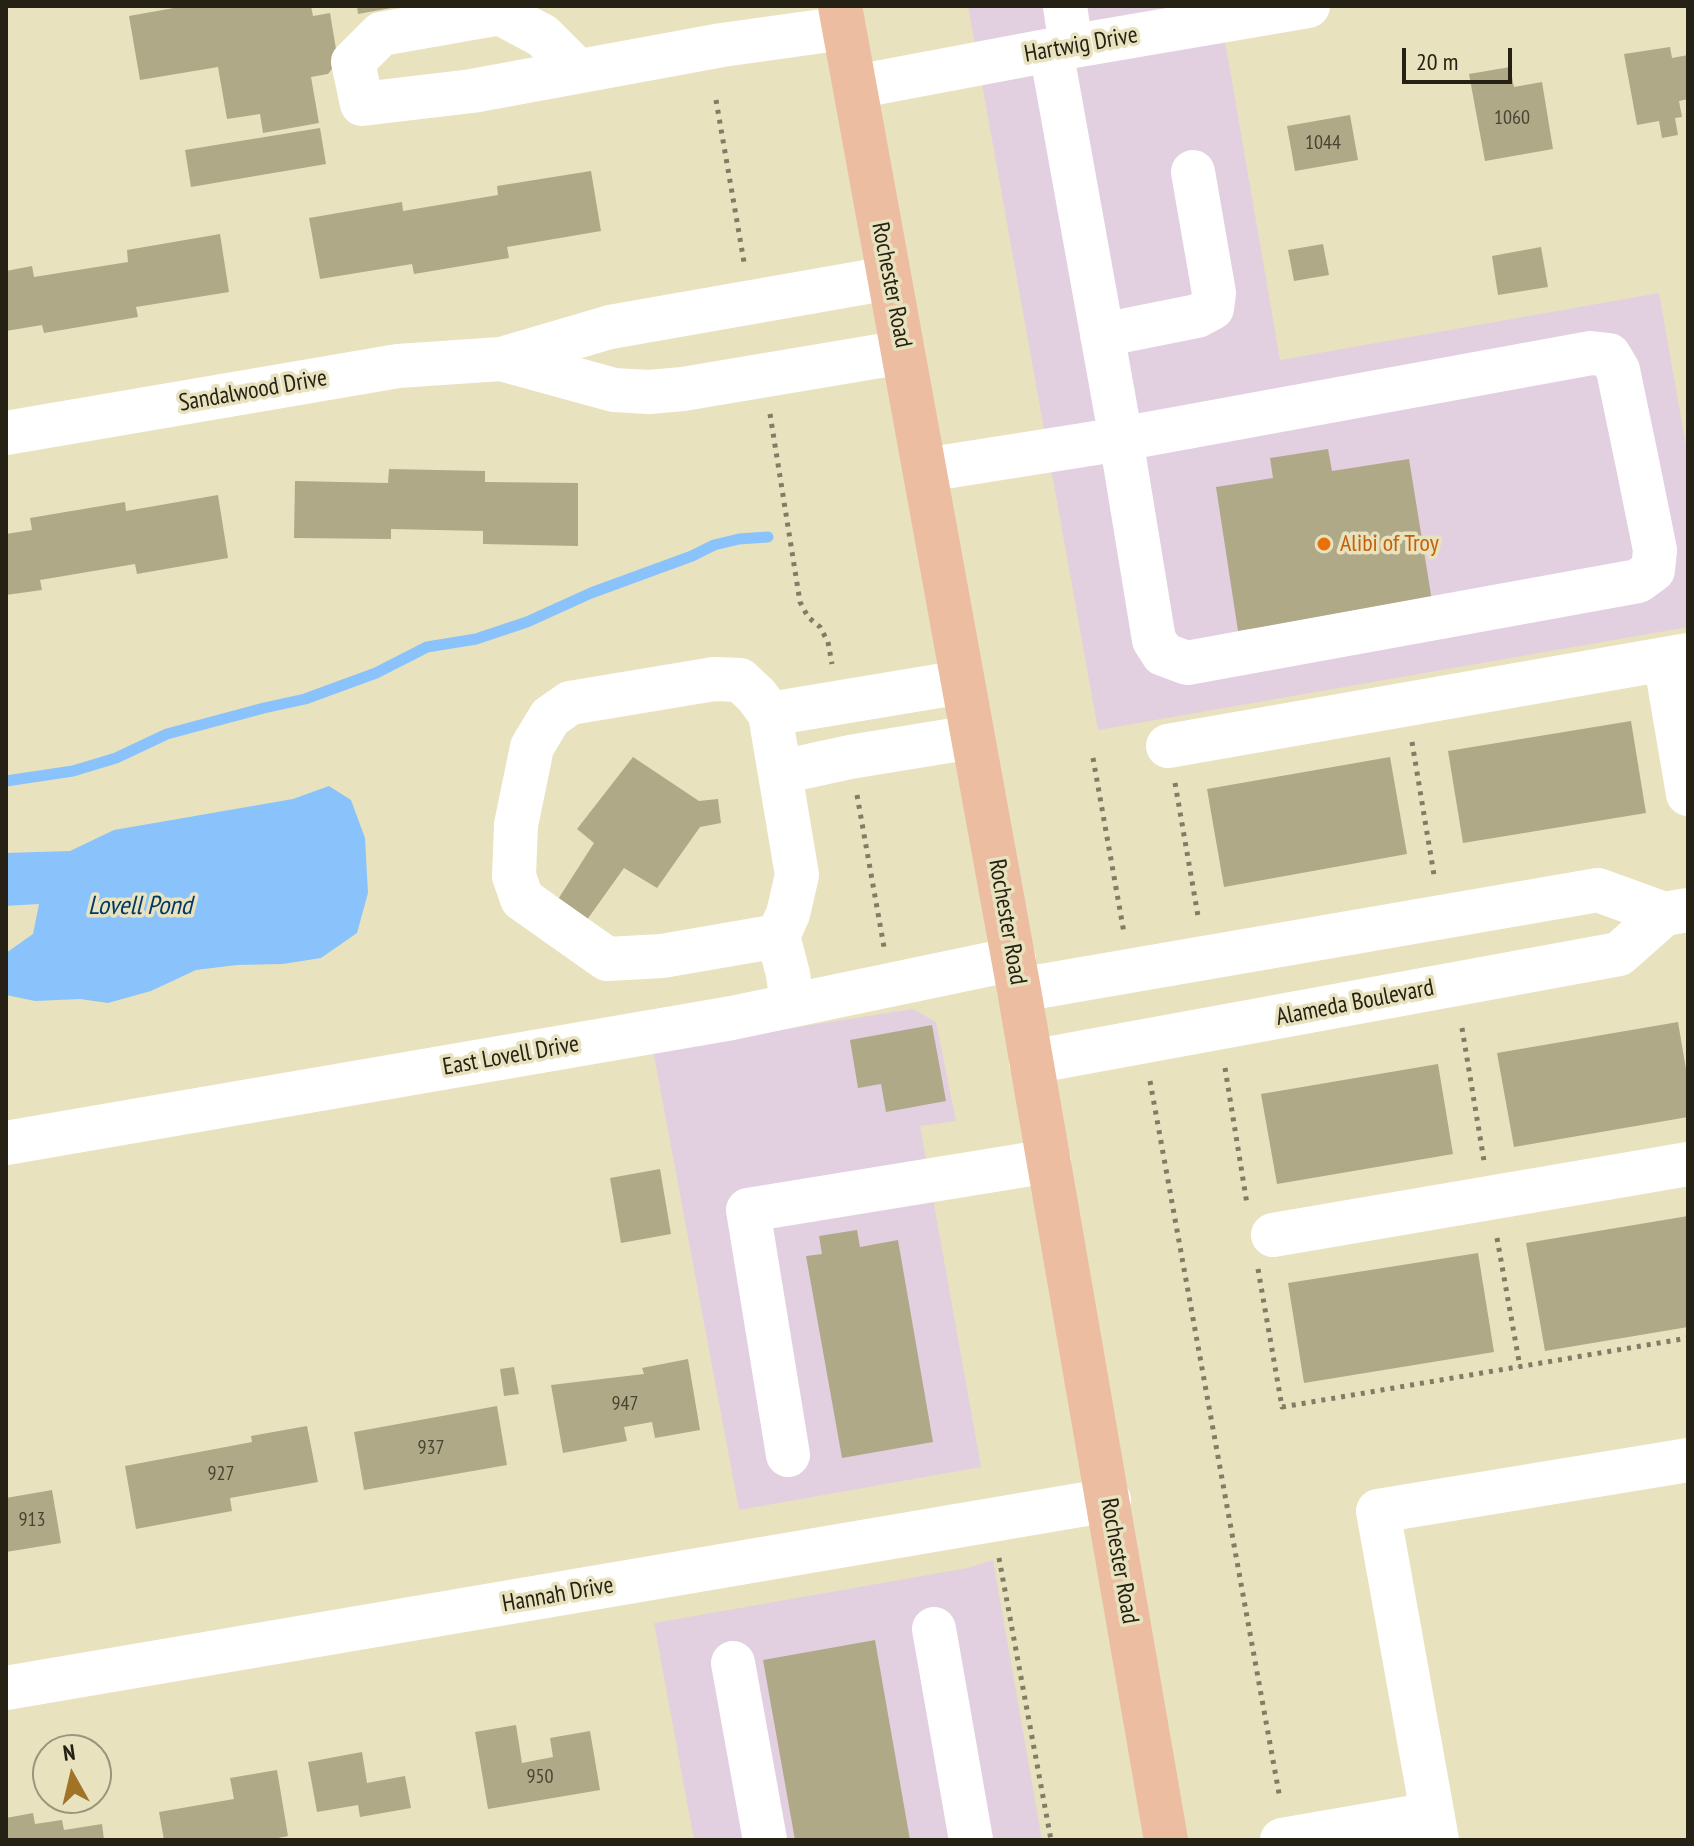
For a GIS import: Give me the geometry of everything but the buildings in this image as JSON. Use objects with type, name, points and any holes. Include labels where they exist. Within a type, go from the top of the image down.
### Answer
[{"type":"main road","name":"Rochester Road","points":[[842,17],[1016,974],[1166,1840]]},
{"type":"street","name":"Hartwig Drive","points":[[855,87],[1062,34],[1308,6]]},
{"type":"street","points":[[578,71],[722,45],[842,17]]},
{"type":"street","points":[[925,470],[1121,439],[1591,353],[1609,355],[1618,370],[1624,397],[1655,550],[1653,570],[1638,581],[1187,663],[1163,654],[1154,640],[1121,439],[1102,335],[1062,34]]},
{"type":"street","points":[[1102,335],[1197,316],[1212,308],[1214,293],[1193,172]]},
{"type":"street","name":"Sandalwood Drive","points":[[6,433],[398,366],[501,359],[610,327],[889,278]]},
{"type":"street","name":"Sandalwood Drive","points":[[501,359],[614,390],[649,392],[903,352]]},
{"type":"street","points":[[1168,746],[1676,657],[1688,794]]},
{"type":"street","points":[[778,936],[662,956],[607,959],[522,899],[514,876],[516,825],[532,747],[550,717],[570,703],[714,679],[740,680],[757,696],[770,714],[797,875],[788,914],[778,936],[792,1005]]},
{"type":"street","points":[[770,714],[962,682]]},
{"type":"street","points":[[781,772],[972,737]]},
{"type":"street","name":"Alameda Boulevard","points":[[1016,974],[1598,890],[1676,912]]},
{"type":"street","name":"Alameda Boulevard","points":[[1031,1062],[1619,954],[1676,912]]},
{"type":"street","name":"East Lovell Drive","points":[[6,1143],[792,1005],[1016,974]]},
{"type":"street","points":[[788,1455],[748,1210],[1049,1161]]},
{"type":"street","points":[[1259,1232],[1688,1164]]},
{"type":"street","points":[[1281,1821],[1434,1827],[1378,1511],[1688,1460]]},
{"type":"street","name":"Hannah Drive","points":[[6,1688],[1109,1500]]},
{"type":"street","points":[[934,1629],[971,1840]]},
{"type":"street","points":[[733,1663],[765,1840]]},
{"type":"path","points":[[716,100],[746,273]]},
{"type":"path","points":[[769,405],[800,602],[828,642],[834,672]]},
{"type":"path","points":[[1411,737],[1434,875]]},
{"type":"path","points":[[1168,746],[1198,916]]},
{"type":"path","points":[[1093,758],[1126,940]]},
{"type":"path","points":[[856,791],[885,957]]},
{"type":"path","points":[[1462,1028],[1484,1167]]},
{"type":"path","points":[[1225,1068],[1259,1232],[1282,1407],[1688,1338]]},
{"type":"path","points":[[1149,1072],[1281,1821]]},
{"type":"path","points":[[1495,1229],[1520,1367]]},
{"type":"path","points":[[998,1552],[1051,1840]]},
{"type":"shaded area","points":[[968,6],[1219,6],[1280,360],[1659,293],[1688,457],[1688,627],[1098,730]]},
{"type":"shaded area","points":[[913,1009],[936,1022],[956,1121],[920,1126],[981,1467],[739,1510],[653,1050]]},
{"type":"shaded area","points":[[993,1560],[1042,1840],[694,1840],[654,1623],[968,1568]]},
{"type":"water","name":"Lovell Pond","points":[[329,786],[351,800],[365,838],[368,893],[357,933],[321,958],[196,970],[151,991],[108,1003],[80,999],[35,1001],[6,995],[6,953],[33,934],[39,904],[6,906],[6,853],[70,851],[114,830],[293,799]]},
{"type":"waterway","points":[[6,781],[73,771],[116,758],[167,734],[305,699],[376,673],[427,647],[476,639],[527,622],[591,593],[714,545],[768,537]]},
{"type":"place","name":"Alibi of Troy","points":[[1324,544]]}]
